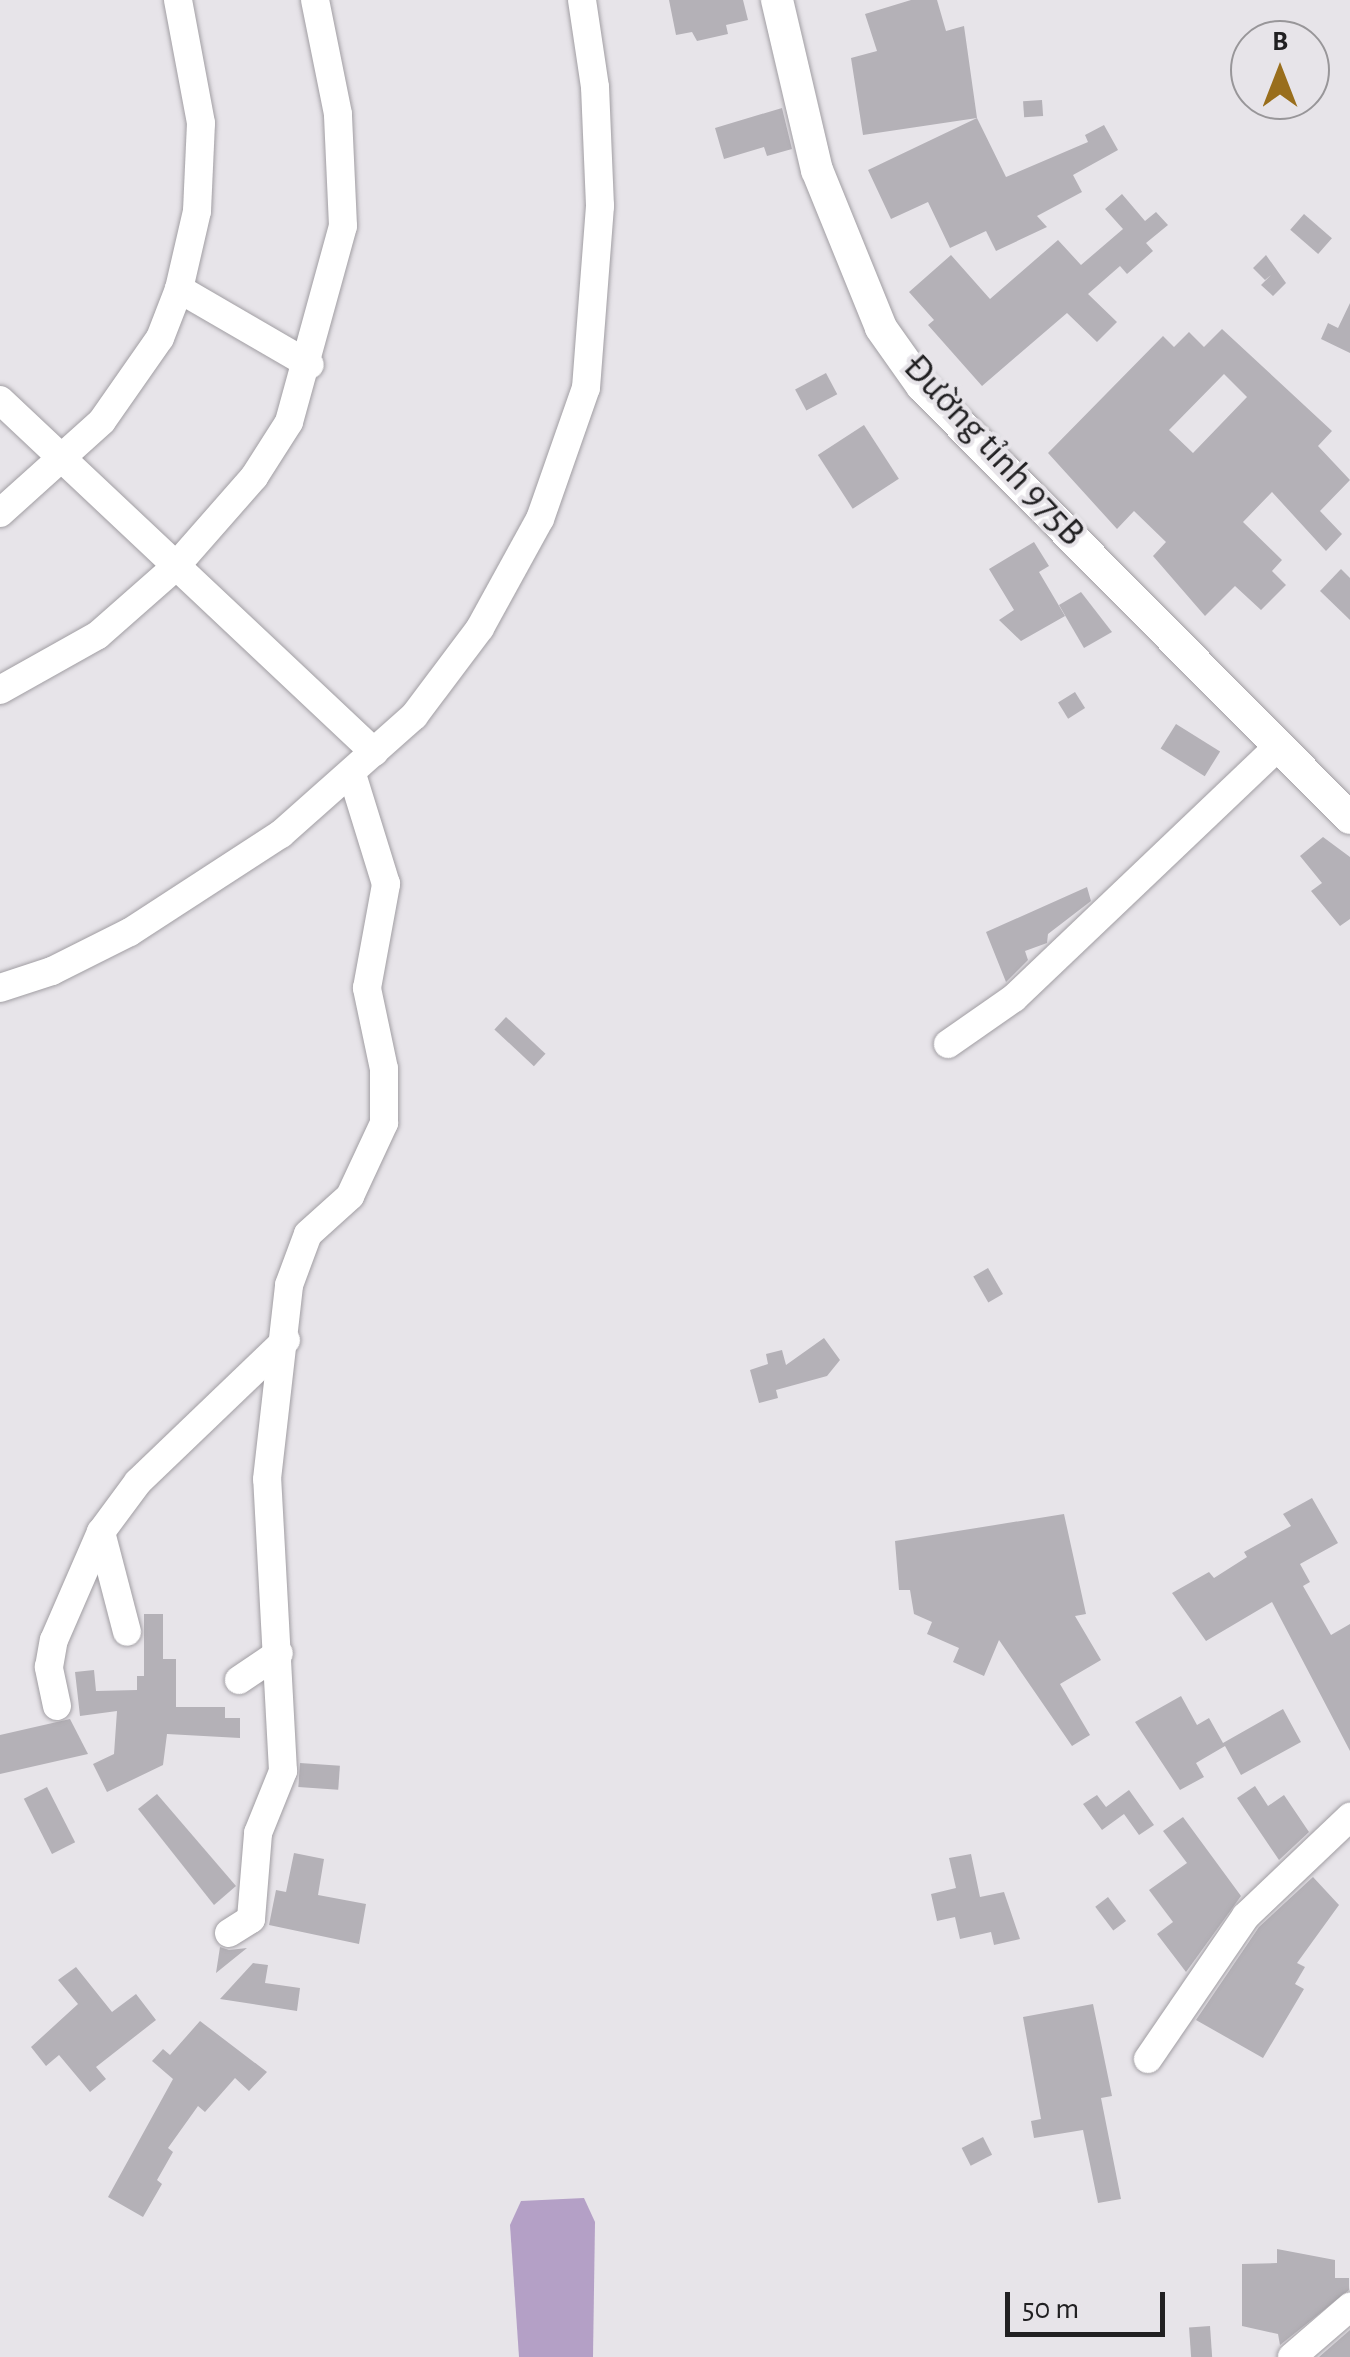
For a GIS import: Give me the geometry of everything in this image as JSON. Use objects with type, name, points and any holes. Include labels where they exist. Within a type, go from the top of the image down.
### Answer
[{"type":"main road","name":"Đường tỉnh 975B","points":[[776,0],[816,170],[882,328],[922,386],[1350,818]]},
{"type":"street","points":[[0,513],[64,461],[137,374],[179,289],[196,211],[201,122],[178,0]]},
{"type":"street","points":[[0,690],[98,636],[175,568],[254,476],[289,422],[310,365],[343,226],[338,114],[315,0]]},
{"type":"street","points":[[0,988],[52,971],[200,890],[281,834],[414,716],[480,628],[540,519],[586,388],[600,206],[595,87],[582,0]]},
{"type":"street","points":[[179,289],[310,365]]},
{"type":"street","points":[[0,400],[374,752]]},
{"type":"street","points":[[948,1044],[1014,998],[1280,745]]},
{"type":"street","points":[[229,1933],[251,1920],[258,1834],[284,1772],[267,1479],[297,1256],[308,1234],[350,1196],[384,1123],[384,1069],[367,988],[386,884],[352,774]]},
{"type":"street","points":[[57,1706],[48,1667],[54,1640],[101,1532],[138,1482],[245,1386],[286,1338]]},
{"type":"street","points":[[101,1532],[128,1632]]},
{"type":"street","points":[[239,1680],[279,1653]]},
{"type":"street","points":[[1148,2058],[1246,1916],[1350,1817]]},
{"type":"street","points":[[1292,2357],[1350,2307]]},
{"type":"shaded area","points":[[584,2198],[595,2222],[593,2357],[519,2357],[510,2225],[521,2201]]},
{"type":"building","points":[[669,0],[743,0],[748,20],[726,25],[728,34],[697,41],[692,32],[676,35]]},
{"type":"building","points":[[911,0],[937,0],[946,31],[964,26],[977,118],[863,135],[851,58],[877,51],[865,14]]},
{"type":"building","points":[[1042,100],[1043,116],[1024,117],[1023,101]]},
{"type":"building","points":[[782,108],[792,149],[767,156],[764,147],[724,159],[715,128]]},
{"type":"building","points":[[977,118],[1006,177],[1088,142],[1085,135],[1104,125],[1118,150],[1073,175],[1082,192],[1037,216],[1047,227],[996,251],[986,231],[950,248],[928,202],[891,219],[868,170]]},
{"type":"building","points":[[1122,194],[1145,221],[1156,212],[1168,225],[1146,243],[1153,251],[1127,274],[1120,266],[1088,294],[1117,322],[1097,342],[1067,313],[982,386],[928,325],[934,320],[909,292],[951,255],[990,299],[1058,240],[1081,265],[1123,229],[1105,209]]},
{"type":"building","points":[[1304,214],[1332,238],[1318,254],[1290,230]]},
{"type":"building","points":[[1266,255],[1286,283],[1273,296],[1261,285],[1271,275],[1265,280],[1253,268]]},
{"type":"building","points":[[1350,303],[1350,353],[1321,339],[1328,323],[1338,328]]},
{"type":"building","points":[[1222,329],[1332,431],[1318,446],[1350,480],[1320,511],[1342,534],[1326,551],[1272,492],[1243,522],[1282,560],[1272,571],[1286,585],[1261,610],[1235,586],[1205,616],[1153,556],[1166,542],[1134,511],[1117,529],[1048,453],[1163,336],[1174,347],[1189,332],[1204,347]],"holes":[[[1224,374],[1247,397],[1193,453],[1169,430]]]},
{"type":"building","points":[[826,373],[837,394],[806,411],[795,389]]},
{"type":"building","points":[[864,425],[899,479],[853,509],[818,455]]},
{"type":"building","points":[[1034,542],[1049,566],[1039,572],[1065,616],[1021,641],[999,620],[1014,610],[989,569]]},
{"type":"building","points":[[1341,569],[1350,578],[1350,620],[1320,591]]},
{"type":"building","points":[[1081,592],[1112,632],[1084,648],[1059,605]]},
{"type":"building","points":[[1075,692],[1085,708],[1068,719],[1058,703]]},
{"type":"building","points":[[1176,724],[1220,752],[1205,776],[1161,749]]},
{"type":"building","points":[[1323,837],[1350,857],[1350,919],[1340,926],[1311,891],[1322,883],[1300,856]]},
{"type":"building","points":[[1087,887],[1091,901],[1048,934],[1047,943],[1025,951],[1028,960],[1006,982],[986,932]]},
{"type":"building","points":[[506,1017],[545,1054],[534,1066],[494,1029]]},
{"type":"building","points":[[988,1268],[1003,1294],[988,1302],[973,1276]]},
{"type":"building","points":[[824,1338],[840,1360],[827,1376],[776,1390],[778,1398],[759,1403],[750,1370],[768,1364],[766,1354],[782,1350],[786,1365]]},
{"type":"building","points":[[1312,1498],[1338,1543],[1300,1564],[1310,1582],[1303,1586],[1331,1635],[1350,1624],[1350,1751],[1272,1602],[1206,1641],[1172,1593],[1209,1572],[1214,1578],[1247,1557],[1244,1552],[1291,1526],[1283,1514]]},
{"type":"building","points":[[1064,1514],[1086,1614],[1075,1616],[1101,1660],[1060,1684],[1090,1735],[1072,1746],[999,1640],[984,1676],[953,1662],[959,1648],[927,1634],[932,1622],[914,1614],[910,1590],[899,1590],[895,1541]]},
{"type":"building","points":[[144,1614],[163,1614],[163,1659],[176,1659],[176,1707],[225,1707],[225,1718],[240,1718],[240,1738],[167,1734],[163,1765],[107,1792],[93,1764],[114,1754],[117,1711],[80,1716],[75,1672],[94,1670],[96,1691],[137,1690],[137,1676],[144,1676]]},
{"type":"building","points":[[1181,1696],[1197,1725],[1209,1718],[1223,1743],[1283,1709],[1301,1742],[1241,1775],[1225,1746],[1196,1763],[1204,1777],[1180,1790],[1135,1722]]},
{"type":"building","points":[[70,1719],[88,1754],[0,1774],[0,1735]]},
{"type":"building","points":[[300,1763],[340,1766],[338,1790],[298,1787]]},
{"type":"building","points":[[1255,1786],[1268,1806],[1284,1795],[1309,1832],[1279,1860],[1237,1798]]},
{"type":"building","points":[[47,1787],[75,1842],[52,1854],[24,1799]]},
{"type":"building","points":[[1129,1790],[1154,1825],[1139,1835],[1124,1814],[1102,1830],[1083,1804],[1097,1795],[1106,1807]]},
{"type":"building","points":[[157,1794],[236,1886],[214,1905],[138,1809]]},
{"type":"building","points":[[1183,1817],[1241,1896],[1186,1972],[1157,1934],[1173,1922],[1149,1890],[1187,1863],[1163,1831]]},
{"type":"building","points":[[294,1853],[324,1859],[318,1895],[366,1904],[359,1944],[269,1925],[276,1890],[286,1892]]},
{"type":"building","points":[[971,1854],[980,1897],[1004,1892],[1020,1939],[994,1945],[991,1932],[960,1939],[955,1917],[937,1921],[931,1894],[956,1888],[949,1858]]},
{"type":"building","points":[[1313,1877],[1339,1905],[1297,1963],[1305,1967],[1295,1984],[1304,1989],[1263,2058],[1196,2020],[1259,1927]]},
{"type":"building","points":[[1108,1897],[1126,1921],[1113,1931],[1095,1907]]},
{"type":"building","points":[[220,1947],[229,1950],[247,1948],[216,1973]]},
{"type":"building","points":[[253,1963],[268,1965],[265,1983],[300,1988],[297,2011],[220,1999]]},
{"type":"building","points":[[76,1967],[112,2012],[136,1994],[156,2020],[96,2067],[106,2079],[90,2092],[59,2055],[46,2066],[31,2047],[78,2004],[58,1980]]},
{"type":"building","points":[[1093,2004],[1112,2096],[1101,2098],[1121,2199],[1098,2203],[1083,2130],[1034,2138],[1031,2121],[1041,2119],[1023,2017]]},
{"type":"building","points":[[200,2021],[267,2072],[249,2091],[235,2078],[205,2112],[198,2106],[168,2148],[173,2152],[157,2180],[162,2184],[143,2217],[108,2197],[173,2079],[152,2061],[163,2049],[170,2055]]},
{"type":"building","points":[[983,2137],[992,2155],[971,2166],[962,2148]]},
{"type":"building","points":[[1277,2249],[1335,2260],[1335,2278],[1349,2278],[1349,2290],[1280,2345],[1278,2334],[1242,2326],[1242,2264],[1277,2263]]},
{"type":"building","points":[[1210,2326],[1212,2357],[1191,2357],[1189,2327]]},
{"type":"building","points":[[1350,2330],[1350,2357],[1319,2357]]}]
